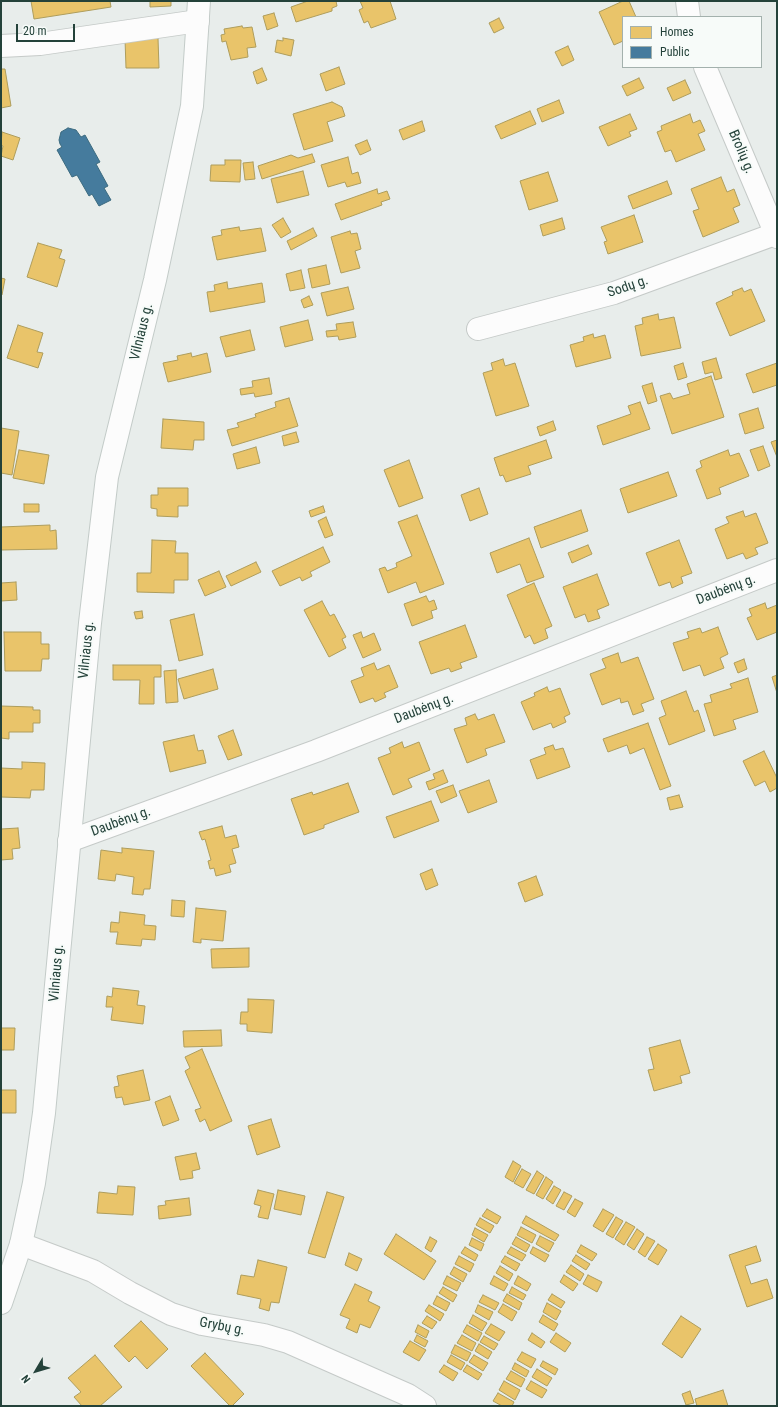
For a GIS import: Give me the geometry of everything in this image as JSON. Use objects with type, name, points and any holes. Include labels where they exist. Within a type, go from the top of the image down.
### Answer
[{"type":"street","points":[[687,1],[689,16]]},
{"type":"street","points":[[1,46],[40,44],[199,11]]},
{"type":"street","name":"Vilniaus g.","points":[[1,1303],[21,1244],[34,1183],[44,1113],[89,630],[107,477],[155,280],[192,106],[199,11]]},
{"type":"street","name":"Brolių g.","points":[[705,68],[776,236]]},
{"type":"street","name":"Sodų g.","points":[[478,329],[614,293],[776,236]]},
{"type":"street","name":"Daubėnų g.","points":[[69,841],[316,751],[777,570]]},
{"type":"street","name":"Grybų g.","points":[[21,1244],[93,1271],[130,1293],[171,1314],[202,1324],[264,1335],[288,1342],[408,1396],[425,1406]]},
{"type":"building: Homes","points":[[31,1],[110,1],[111,7],[34,19]]},
{"type":"building: Homes","points":[[150,1],[171,1],[171,6],[150,7]]},
{"type":"building: Homes","points":[[308,1],[336,1],[337,6],[332,8],[332,11],[296,22],[291,7]]},
{"type":"building: Homes","points":[[360,1],[390,1],[396,19],[371,28],[368,21],[364,23],[359,10],[363,8]]},
{"type":"building: Homes","points":[[623,1],[629,1],[636,16],[622,16],[622,41],[614,45],[599,12]]},
{"type":"building: Homes","points":[[274,13],[278,26],[267,30],[263,16]]},
{"type":"building: Homes","points":[[499,18],[504,28],[494,33],[489,23]]},
{"type":"building: Homes","points":[[242,26],[243,28],[252,27],[256,47],[247,48],[248,57],[231,60],[226,41],[222,42],[221,35],[225,34],[224,29]]},
{"type":"building: Homes","points":[[158,38],[159,68],[126,68],[125,39]]},
{"type":"building: Homes","points":[[283,38],[294,40],[291,56],[275,52],[277,40],[283,41]]},
{"type":"building: Homes","points":[[568,46],[574,60],[562,66],[555,52]]},
{"type":"building: Homes","points":[[339,67],[345,84],[326,91],[320,74]]},
{"type":"building: Homes","points":[[262,68],[267,80],[257,84],[253,72]]},
{"type":"building: Homes","points":[[1,69],[5,69],[11,106],[1,108]]},
{"type":"building: Homes","points":[[639,78],[644,88],[627,96],[622,86]]},
{"type":"building: Homes","points":[[685,80],[691,93],[673,101],[667,88]]},
{"type":"building: Homes","points":[[559,100],[564,113],[542,122],[537,109]]},
{"type":"building: Homes","points":[[332,102],[342,107],[345,116],[327,122],[333,141],[304,150],[293,114]]},
{"type":"building: Homes","points":[[530,111],[536,124],[501,139],[495,126]]},
{"type":"building: Homes","points":[[630,114],[637,129],[629,132],[631,136],[608,146],[599,127]]},
{"type":"building: Homes","points":[[690,114],[693,123],[700,120],[705,131],[698,134],[705,150],[676,162],[671,150],[665,152],[657,132],[662,130],[661,126]]},
{"type":"building: Homes","points":[[422,121],[425,131],[403,140],[399,130]]},
{"type":"building: Homes","points":[[2,132],[20,138],[13,160],[1,156],[3,146],[1,145]]},
{"type":"building: Homes","points":[[367,140],[371,150],[360,155],[355,145]]},
{"type":"building: Homes","points":[[312,154],[315,162],[262,179],[258,166],[291,155],[298,158]]},
{"type":"building: Homes","points":[[348,157],[352,174],[358,172],[361,183],[347,187],[345,182],[328,187],[321,165]]},
{"type":"building: Homes","points":[[225,160],[241,160],[240,182],[210,181],[211,165],[225,165]]},
{"type":"building: Homes","points":[[253,162],[255,179],[245,180],[243,163]]},
{"type":"building: Homes","points":[[303,171],[309,195],[277,203],[271,179]]},
{"type":"building: Homes","points":[[548,172],[558,201],[529,210],[520,181]]},
{"type":"building: Homes","points":[[721,177],[727,192],[734,189],[740,205],[733,208],[739,222],[703,237],[693,211],[699,209],[691,189]]},
{"type":"building: Homes","points":[[667,181],[672,194],[633,209],[628,196]]},
{"type":"building: Homes","points":[[377,189],[378,194],[387,191],[390,199],[381,202],[382,205],[341,220],[335,204]]},
{"type":"building: Homes","points":[[634,215],[643,242],[608,254],[604,242],[607,241],[601,227]]},
{"type":"building: Homes","points":[[283,218],[291,232],[281,238],[272,225]]},
{"type":"building: Homes","points":[[562,218],[565,229],[543,236],[540,225]]},
{"type":"building: Homes","points":[[239,227],[240,231],[261,228],[266,251],[217,260],[212,237],[222,235],[221,230]]},
{"type":"building: Homes","points":[[313,228],[317,236],[291,250],[287,241]]},
{"type":"building: Homes","points":[[350,231],[351,234],[357,233],[361,249],[355,251],[360,268],[341,273],[331,237]]},
{"type":"building: Homes","points":[[38,243],[62,250],[59,258],[65,260],[57,287],[27,277]]},
{"type":"building: Homes","points":[[326,265],[330,284],[312,288],[308,269]]},
{"type":"building: Homes","points":[[301,270],[305,288],[290,291],[286,274]]},
{"type":"building: Homes","points":[[1,278],[5,279],[2,295],[1,295]]},
{"type":"building: Homes","points":[[227,282],[228,289],[262,283],[265,302],[210,312],[207,292],[215,291],[214,285]]},
{"type":"building: Homes","points":[[348,287],[354,309],[327,316],[321,293]]},
{"type":"building: Homes","points":[[742,288],[744,292],[751,289],[765,321],[730,336],[716,303],[733,295],[732,292]]},
{"type":"building: Homes","points":[[309,296],[313,305],[304,308],[301,300]]},
{"type":"building: Homes","points":[[658,314],[659,320],[674,317],[681,348],[641,356],[635,326],[643,324],[642,318]]},
{"type":"building: Homes","points":[[308,320],[313,340],[285,347],[280,327]]},
{"type":"building: Homes","points":[[353,322],[356,337],[339,340],[338,336],[327,337],[326,331],[337,330],[336,324]]},
{"type":"building: Homes","points":[[18,325],[43,333],[37,352],[43,353],[38,368],[7,358]]},
{"type":"building: Homes","points":[[250,330],[255,350],[226,357],[220,337]]},
{"type":"building: Homes","points":[[593,334],[594,338],[605,335],[611,358],[576,367],[570,345],[584,341],[583,337]]},
{"type":"building: Homes","points":[[191,353],[192,357],[207,353],[211,372],[168,382],[163,363],[178,360],[177,356]]},
{"type":"building: Homes","points":[[716,358],[722,378],[715,380],[713,372],[705,374],[702,362]]},
{"type":"building: Homes","points":[[503,359],[505,366],[515,363],[529,406],[496,416],[483,373],[493,370],[491,363]]},
{"type":"building: Homes","points":[[683,363],[687,377],[678,380],[674,366]]},
{"type":"building: Homes","points":[[777,363],[777,385],[753,393],[746,374]]},
{"type":"building: Homes","points":[[711,376],[724,417],[672,434],[660,396],[670,393],[673,399],[690,394],[687,384]]},
{"type":"building: Homes","points":[[269,378],[272,394],[255,397],[254,393],[241,395],[240,389],[253,387],[252,381]]},
{"type":"building: Homes","points":[[652,383],[657,401],[648,404],[642,386]]},
{"type":"building: Homes","points":[[289,398],[298,426],[232,446],[227,430],[239,427],[237,423],[256,417],[255,414],[276,407],[275,402]]},
{"type":"building: Homes","points":[[640,402],[650,429],[603,445],[597,426],[631,414],[628,406]]},
{"type":"building: Homes","points":[[758,408],[764,428],[745,434],[739,414]]},
{"type":"building: Homes","points":[[163,419],[204,422],[204,440],[194,440],[193,450],[161,448]]},
{"type":"building: Homes","points":[[553,421],[556,430],[540,436],[537,427]]},
{"type":"building: Homes","points":[[1,428],[19,431],[12,475],[1,473]]},
{"type":"building: Homes","points":[[296,432],[299,442],[284,446],[282,436]]},
{"type":"building: Homes","points":[[546,440],[552,458],[528,466],[531,474],[506,482],[503,475],[500,476],[494,458]]},
{"type":"building: Homes","points":[[777,440],[777,457],[771,442]]},
{"type":"building: Homes","points":[[763,446],[770,466],[758,471],[750,450]]},
{"type":"building: Homes","points":[[256,447],[260,463],[237,469],[233,454]]},
{"type":"building: Homes","points":[[19,450],[49,455],[44,484],[13,478]]},
{"type":"building: Homes","points":[[728,450],[730,456],[739,453],[749,476],[719,488],[721,494],[707,499],[696,470],[702,467],[700,461]]},
{"type":"building: Homes","points":[[409,460],[423,498],[399,507],[384,470]]},
{"type":"building: Homes","points":[[668,472],[677,496],[628,513],[620,489]]},
{"type":"building: Homes","points":[[158,488],[188,488],[188,506],[178,506],[178,517],[157,516],[157,509],[151,508],[151,495],[158,495]]},
{"type":"building: Homes","points":[[479,488],[488,514],[470,521],[461,495]]},
{"type":"building: Homes","points":[[24,504],[39,504],[39,512],[24,512]]},
{"type":"building: Homes","points":[[323,506],[325,512],[311,517],[309,511]]},
{"type":"building: Homes","points":[[581,510],[588,531],[541,548],[534,527]]},
{"type":"building: Homes","points":[[743,511],[745,517],[756,513],[768,543],[755,548],[758,554],[746,559],[743,553],[727,559],[715,529],[729,523],[726,517]]},
{"type":"building: Homes","points":[[417,515],[444,584],[420,593],[416,582],[388,593],[379,569],[385,567],[387,571],[397,567],[396,563],[412,556],[398,522]]},
{"type":"building: Homes","points":[[326,517],[333,535],[325,538],[318,521]]},
{"type":"building: Homes","points":[[50,525],[50,531],[56,530],[57,549],[1,550],[1,527]]},
{"type":"building: Homes","points":[[529,538],[544,577],[527,583],[520,564],[497,573],[490,553]]},
{"type":"building: Homes","points":[[152,540],[176,541],[175,553],[188,553],[188,580],[174,580],[174,593],[137,592],[137,573],[151,573]]},
{"type":"building: Homes","points":[[679,540],[692,573],[681,577],[683,583],[672,588],[670,582],[659,586],[646,553]]},
{"type":"building: Homes","points":[[588,545],[592,554],[572,563],[568,553]]},
{"type":"building: Homes","points":[[323,547],[330,562],[310,572],[312,576],[302,581],[300,577],[280,586],[272,571]]},
{"type":"building: Homes","points":[[256,562],[261,572],[231,586],[226,576]]},
{"type":"building: Homes","points":[[219,571],[226,587],[205,596],[198,580]]},
{"type":"building: Homes","points":[[597,574],[609,605],[597,610],[600,618],[588,622],[585,614],[575,618],[563,587]]},
{"type":"building: Homes","points":[[16,582],[17,600],[1,601],[1,583]]},
{"type":"building: Homes","points":[[534,583],[552,626],[545,629],[548,638],[534,644],[530,635],[525,638],[507,595]]},
{"type":"building: Homes","points":[[426,596],[429,602],[434,600],[437,609],[431,611],[433,618],[412,626],[404,604]]},
{"type":"building: Homes","points":[[322,601],[330,616],[334,614],[346,637],[342,639],[346,648],[329,657],[304,610]]},
{"type":"building: Homes","points":[[765,603],[767,609],[777,605],[777,632],[757,640],[747,618],[752,616],[749,609]]},
{"type":"building: Homes","points":[[142,611],[143,618],[136,619],[134,612]]},
{"type":"building: Homes","points":[[194,614],[203,655],[179,661],[170,620]]},
{"type":"building: Homes","points":[[465,625],[477,657],[460,663],[462,668],[451,672],[449,668],[431,674],[419,642]]},
{"type":"building: Homes","points":[[718,627],[728,654],[720,658],[724,668],[704,676],[700,665],[683,671],[673,643],[689,638],[687,632],[700,628],[702,633]]},
{"type":"building: Homes","points":[[4,632],[41,632],[41,644],[49,644],[49,659],[42,659],[41,671],[5,671]]},
{"type":"building: Homes","points":[[361,632],[363,638],[374,633],[381,650],[363,658],[353,635]]},
{"type":"building: Homes","points":[[618,653],[621,663],[638,657],[654,699],[641,704],[644,711],[633,715],[628,701],[621,703],[620,698],[602,705],[590,674],[606,668],[602,659]]},
{"type":"building: Homes","points":[[744,659],[747,669],[738,673],[734,663]]},
{"type":"building: Homes","points":[[374,663],[377,670],[389,665],[398,687],[384,693],[386,697],[375,702],[373,698],[360,703],[351,681],[364,676],[361,668]]},
{"type":"building: Homes","points":[[113,665],[161,665],[161,677],[154,677],[154,704],[139,704],[140,680],[113,680]]},
{"type":"building: Homes","points":[[213,669],[218,689],[184,699],[178,679]]},
{"type":"building: Homes","points":[[176,670],[178,702],[166,703],[164,671]]},
{"type":"building: Homes","points":[[777,675],[777,693],[772,677]]},
{"type":"building: Homes","points":[[748,678],[758,712],[733,720],[736,729],[714,736],[704,704],[712,702],[710,695],[732,688],[730,684]]},
{"type":"building: Homes","points":[[547,687],[549,692],[560,688],[570,714],[564,717],[566,722],[553,728],[551,723],[533,730],[521,702],[535,696],[534,693]]},
{"type":"building: Homes","points":[[686,691],[694,712],[698,710],[705,731],[669,745],[659,718],[666,715],[661,701]]},
{"type":"building: Homes","points":[[1,706],[33,707],[33,710],[40,710],[40,723],[33,723],[33,732],[9,732],[9,739],[1,738]]},
{"type":"building: Homes","points":[[475,714],[478,720],[494,714],[505,742],[485,749],[487,755],[467,763],[454,729],[467,725],[465,718]]},
{"type":"building: Homes","points":[[648,723],[671,786],[660,790],[644,748],[630,754],[627,745],[608,752],[603,739]]},
{"type":"building: Homes","points":[[233,730],[242,755],[228,760],[218,736]]},
{"type":"building: Homes","points":[[194,735],[198,751],[203,750],[206,763],[170,772],[163,742]]},
{"type":"building: Homes","points":[[402,742],[404,748],[419,742],[430,770],[408,779],[412,787],[393,795],[378,758],[391,753],[389,748]]},
{"type":"building: Homes","points":[[553,745],[555,750],[563,748],[570,767],[537,779],[530,760],[546,754],[544,748]]},
{"type":"building: Homes","points":[[764,751],[777,778],[777,788],[770,792],[765,781],[755,786],[743,761]]},
{"type":"building: Homes","points":[[22,762],[45,763],[44,790],[31,790],[30,798],[1,797],[1,768],[22,769]]},
{"type":"building: Homes","points":[[443,770],[448,782],[429,790],[426,782],[435,779],[433,774]]},
{"type":"building: Homes","points":[[489,780],[497,802],[468,813],[459,791]]},
{"type":"building: Homes","points":[[348,783],[359,812],[324,825],[324,828],[304,835],[291,799],[312,792],[313,795]]},
{"type":"building: Homes","points":[[453,785],[457,796],[441,803],[436,791]]},
{"type":"building: Homes","points":[[679,795],[683,807],[670,810],[667,798]]},
{"type":"building: Homes","points":[[431,801],[439,821],[394,838],[386,817]]},
{"type":"building: Homes","points":[[222,826],[225,838],[236,835],[239,847],[232,849],[236,863],[229,865],[231,872],[216,876],[214,868],[210,869],[208,861],[211,860],[205,839],[202,840],[199,832]]},
{"type":"building: Homes","points":[[18,828],[20,848],[12,849],[13,859],[1,860],[1,829]]},
{"type":"building: Homes","points":[[122,848],[154,851],[150,889],[144,889],[143,895],[132,894],[134,877],[116,874],[115,881],[98,879],[101,850],[122,853]]},
{"type":"building: Homes","points":[[432,869],[438,885],[426,890],[420,874]]},
{"type":"building: Homes","points":[[536,876],[543,895],[525,902],[518,883]]},
{"type":"building: Homes","points":[[172,900],[185,901],[184,917],[171,916]]},
{"type":"building: Homes","points":[[196,908],[226,911],[223,941],[201,939],[201,943],[193,942]]},
{"type":"building: Homes","points":[[120,912],[145,915],[144,925],[156,926],[155,940],[142,939],[141,946],[116,944],[118,932],[110,932],[111,922],[119,923]]},
{"type":"building: Homes","points":[[249,948],[249,967],[212,968],[211,949]]},
{"type":"building: Homes","points":[[113,988],[139,991],[137,1005],[145,1006],[143,1024],[111,1020],[113,1007],[106,1007],[107,996],[112,997]]},
{"type":"building: Homes","points":[[248,999],[274,1000],[272,1033],[247,1031],[247,1024],[240,1024],[241,1012],[248,1012]]},
{"type":"building: Homes","points":[[1,1028],[15,1028],[14,1050],[1,1050]]},
{"type":"building: Homes","points":[[221,1030],[222,1046],[184,1047],[183,1031]]},
{"type":"building: Homes","points":[[680,1040],[690,1073],[680,1076],[682,1083],[654,1091],[648,1070],[654,1069],[649,1048]]},
{"type":"building: Homes","points":[[202,1049],[232,1121],[210,1131],[205,1119],[200,1122],[195,1110],[201,1108],[185,1071],[190,1068],[185,1057]]},
{"type":"building: Homes","points":[[143,1070],[150,1100],[124,1105],[122,1097],[116,1098],[114,1087],[119,1086],[117,1076]]},
{"type":"building: Homes","points":[[1,1090],[16,1090],[16,1113],[1,1113]]},
{"type":"building: Homes","points":[[170,1096],[179,1120],[163,1126],[155,1102]]},
{"type":"building: Homes","points":[[271,1119],[280,1147],[257,1155],[248,1126]]},
{"type":"building: Homes","points":[[196,1153],[200,1169],[192,1171],[193,1178],[180,1180],[175,1157]]},
{"type":"building: Homes","points":[[513,1161],[521,1166],[513,1182],[505,1177]]},
{"type":"building: Homes","points":[[522,1169],[531,1174],[523,1188],[514,1183]]},
{"type":"building: Homes","points":[[537,1171],[544,1176],[534,1194],[526,1190]]},
{"type":"building: Homes","points":[[546,1177],[553,1182],[543,1199],[536,1195]]},
{"type":"building: Homes","points":[[118,1186],[135,1187],[133,1215],[97,1213],[99,1192],[117,1194]]},
{"type":"building: Homes","points":[[554,1186],[561,1190],[553,1204],[546,1199]]},
{"type":"building: Homes","points":[[258,1190],[274,1194],[268,1219],[258,1217],[261,1206],[254,1204]]},
{"type":"building: Homes","points":[[278,1190],[305,1196],[301,1215],[274,1209]]},
{"type":"building: Homes","points":[[327,1192],[344,1197],[325,1258],[308,1253]]},
{"type":"building: Homes","points":[[564,1192],[572,1196],[564,1210],[556,1206]]},
{"type":"building: Homes","points":[[189,1198],[191,1215],[159,1219],[158,1206],[166,1205],[165,1201]]},
{"type":"building: Homes","points":[[575,1199],[583,1203],[575,1217],[567,1212]]},
{"type":"building: Homes","points":[[487,1209],[501,1217],[497,1224],[482,1216]]},
{"type":"building: Homes","points":[[603,1209],[614,1215],[603,1232],[593,1226]]},
{"type":"building: Homes","points":[[526,1216],[559,1235],[555,1241],[522,1223]]},
{"type":"building: Homes","points":[[616,1217],[623,1221],[613,1238],[606,1234]]},
{"type":"building: Homes","points":[[480,1218],[494,1226],[490,1233],[476,1225]]},
{"type":"building: Homes","points":[[626,1222],[635,1227],[624,1245],[615,1239]]},
{"type":"building: Homes","points":[[521,1227],[536,1235],[532,1243],[517,1235]]},
{"type":"building: Homes","points":[[475,1228],[488,1235],[484,1242],[472,1235]]},
{"type":"building: Homes","points":[[637,1229],[644,1234],[634,1250],[627,1245]]},
{"type":"building: Homes","points":[[396,1234],[436,1261],[424,1280],[384,1254]]},
{"type":"building: Homes","points":[[540,1236],[554,1243],[549,1252],[536,1244]]},
{"type":"building: Homes","points":[[430,1237],[437,1241],[431,1252],[425,1248]]},
{"type":"building: Homes","points":[[516,1237],[530,1245],[526,1252],[512,1244]]},
{"type":"building: Homes","points":[[647,1237],[655,1241],[645,1257],[638,1252]]},
{"type":"building: Homes","points":[[472,1238],[484,1244],[481,1251],[469,1245]]},
{"type":"building: Homes","points":[[658,1244],[667,1250],[658,1265],[648,1259]]},
{"type":"building: Homes","points":[[581,1245],[597,1254],[592,1261],[577,1252]]},
{"type":"building: Homes","points":[[756,1246],[761,1261],[745,1266],[751,1284],[767,1279],[773,1298],[747,1307],[729,1255]]},
{"type":"building: Homes","points":[[465,1247],[478,1255],[475,1261],[461,1253]]},
{"type":"building: Homes","points":[[511,1247],[526,1255],[522,1261],[507,1253]]},
{"type":"building: Homes","points":[[533,1247],[549,1255],[545,1262],[530,1253]]},
{"type":"building: Homes","points":[[349,1253],[362,1259],[357,1271],[345,1265]]},
{"type":"building: Homes","points":[[576,1255],[590,1264],[586,1270],[572,1261]]},
{"type":"building: Homes","points":[[459,1256],[474,1264],[470,1272],[455,1264]]},
{"type":"building: Homes","points":[[505,1256],[520,1264],[516,1271],[501,1262]]},
{"type":"building: Homes","points":[[258,1260],[287,1267],[279,1303],[271,1302],[269,1311],[259,1308],[261,1299],[237,1294],[241,1275],[254,1277]]},
{"type":"building: Homes","points":[[571,1265],[584,1274],[580,1281],[566,1272]]},
{"type":"building: Homes","points":[[500,1266],[513,1274],[509,1281],[496,1273]]},
{"type":"building: Homes","points":[[454,1267],[467,1274],[463,1282],[450,1274]]},
{"type":"building: Homes","points":[[564,1275],[578,1284],[573,1291],[560,1282]]},
{"type":"building: Homes","points":[[588,1275],[602,1282],[597,1292],[583,1284]]},
{"type":"building: Homes","points":[[447,1276],[461,1283],[457,1291],[443,1284]]},
{"type":"building: Homes","points":[[494,1276],[508,1284],[504,1291],[490,1284]]},
{"type":"building: Homes","points":[[518,1276],[531,1284],[527,1291],[514,1284]]},
{"type":"building: Homes","points":[[355,1284],[372,1292],[368,1301],[380,1307],[370,1328],[360,1324],[357,1333],[346,1328],[350,1319],[340,1315]]},
{"type":"building: Homes","points":[[443,1287],[457,1295],[453,1302],[439,1293]]},
{"type":"building: Homes","points":[[512,1287],[526,1295],[523,1300],[509,1293]]},
{"type":"building: Homes","points":[[507,1294],[522,1303],[519,1310],[503,1301]]},
{"type":"building: Homes","points":[[552,1294],[565,1302],[561,1308],[548,1300]]},
{"type":"building: Homes","points":[[483,1295],[499,1303],[495,1310],[479,1302]]},
{"type":"building: Homes","points":[[437,1296],[450,1303],[446,1311],[433,1304]]},
{"type":"building: Homes","points":[[547,1303],[561,1311],[556,1320],[543,1312]]},
{"type":"building: Homes","points":[[503,1304],[517,1312],[512,1321],[498,1312]]},
{"type":"building: Homes","points":[[429,1305],[444,1314],[440,1321],[425,1311]]},
{"type":"building: Homes","points":[[478,1305],[493,1312],[489,1320],[475,1312]]},
{"type":"building: Homes","points":[[473,1315],[487,1323],[482,1331],[469,1323]]},
{"type":"building: Homes","points":[[543,1315],[558,1324],[554,1331],[539,1322]]},
{"type":"building: Homes","points":[[427,1316],[437,1322],[432,1329],[422,1323]]},
{"type":"building: Homes","points":[[681,1316],[701,1329],[682,1358],[662,1344]]},
{"type":"building: Homes","points":[[141,1321],[168,1349],[147,1369],[135,1356],[129,1362],[114,1346]]},
{"type":"building: Homes","points":[[491,1324],[505,1332],[499,1341],[485,1333]]},
{"type":"building: Homes","points":[[418,1325],[429,1331],[426,1338],[415,1332]]},
{"type":"building: Homes","points":[[467,1325],[482,1333],[478,1341],[463,1332]]},
{"type":"building: Homes","points":[[532,1333],[545,1342],[541,1348],[528,1340]]},
{"type":"building: Homes","points":[[556,1333],[571,1343],[565,1352],[550,1342]]},
{"type":"building: Homes","points":[[417,1335],[428,1341],[425,1347],[414,1341]]},
{"type":"building: Homes","points":[[462,1335],[476,1343],[472,1351],[457,1343]]},
{"type":"building: Homes","points":[[484,1336],[498,1344],[494,1350],[480,1342]]},
{"type":"building: Homes","points":[[410,1341],[426,1350],[419,1361],[403,1352]]},
{"type":"building: Homes","points":[[479,1344],[492,1352],[488,1359],[475,1351]]},
{"type":"building: Homes","points":[[455,1345],[471,1353],[467,1361],[451,1353]]},
{"type":"building: Homes","points":[[522,1352],[536,1359],[531,1368],[517,1360]]},
{"type":"building: Homes","points":[[205,1353],[244,1394],[232,1406],[230,1406],[191,1366]]},
{"type":"building: Homes","points":[[95,1355],[122,1387],[100,1406],[82,1406],[74,1397],[81,1392],[68,1378]]},
{"type":"building: Homes","points":[[451,1355],[465,1363],[461,1370],[447,1362]]},
{"type":"building: Homes","points":[[474,1355],[488,1363],[483,1371],[469,1362]]},
{"type":"building: Homes","points":[[543,1361],[558,1369],[555,1375],[540,1366]]},
{"type":"building: Homes","points":[[515,1363],[529,1371],[526,1377],[512,1369]]},
{"type":"building: Homes","points":[[444,1365],[458,1373],[453,1381],[439,1372]]},
{"type":"building: Homes","points":[[467,1365],[482,1374],[478,1380],[463,1371]]},
{"type":"building: Homes","points":[[537,1369],[552,1378],[547,1386],[532,1377]]},
{"type":"building: Homes","points":[[511,1371],[525,1379],[521,1387],[506,1379]]},
{"type":"building: Homes","points":[[504,1381],[520,1390],[515,1400],[499,1390]]},
{"type":"building: Homes","points":[[531,1381],[547,1390],[542,1398],[526,1389]]},
{"type":"building: Homes","points":[[723,1390],[728,1406],[697,1406],[695,1399]]},
{"type":"building: Homes","points":[[690,1391],[694,1403],[686,1405],[682,1394]]},
{"type":"building: Homes","points":[[498,1393],[514,1402],[512,1406],[502,1406],[493,1401]]},
{"type":"building: Public","points":[[68,128],[76,130],[81,137],[85,135],[100,162],[96,164],[108,186],[104,188],[111,200],[99,206],[92,194],[89,196],[77,175],[72,177],[57,150],[62,147],[59,140],[61,132]]}]
